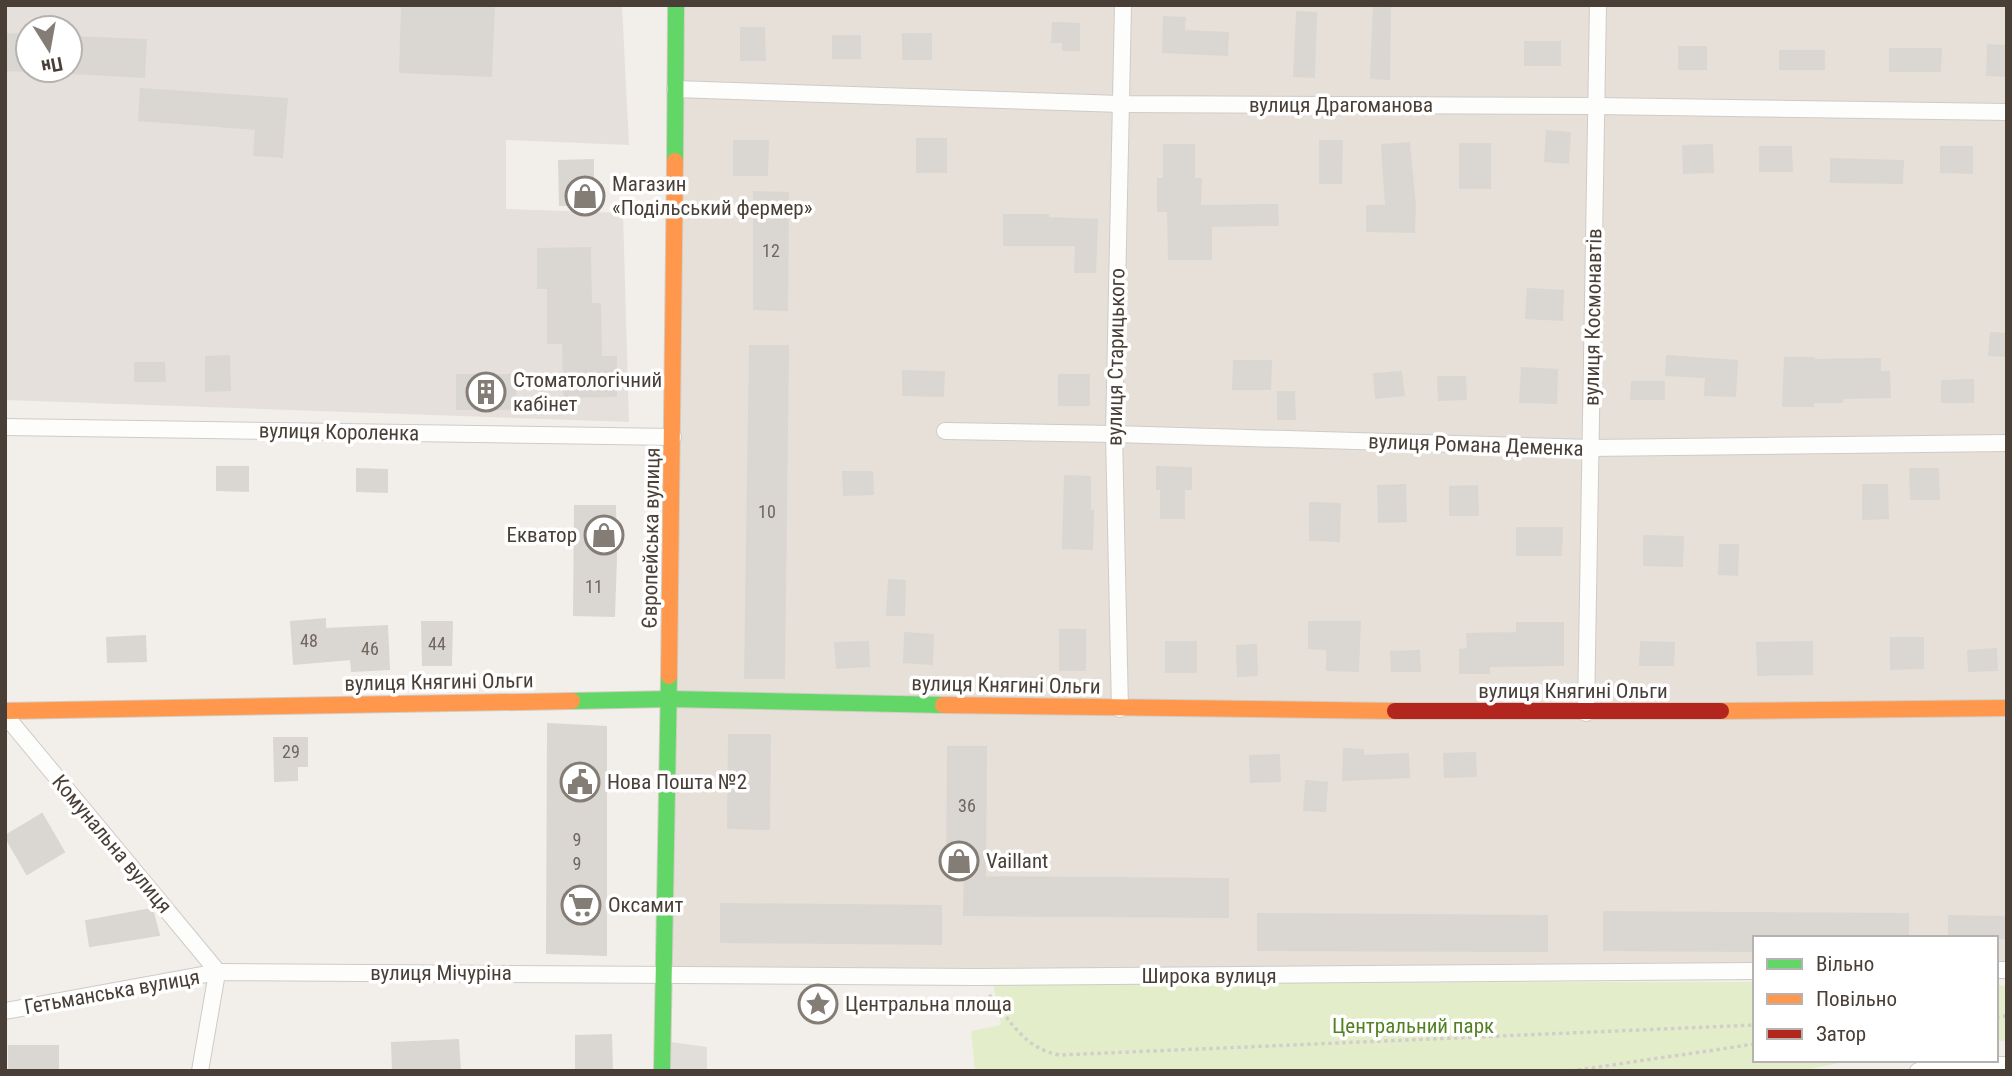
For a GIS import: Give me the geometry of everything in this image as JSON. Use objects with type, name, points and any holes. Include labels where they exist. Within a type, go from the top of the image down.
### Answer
[{"type":"street","name":"Європейська вулиця","points":[[662,1071],[670,699],[676,5]]},
{"type":"street","name":"вулиця Старицького","points":[[1119,709],[1114,434],[1123,5]]},
{"type":"street","name":"вулиця Космонавтів","points":[[1586,713],[1598,5]]},
{"type":"street","name":"вулиця Драгоманова","points":[[675,89],[1121,104],[1596,106],[2007,112]]},
{"type":"street","name":"вулиця Короленка","points":[[5,426],[673,437]]},
{"type":"street","name":"вулиця Романа Деменка","points":[[945,431],[1591,449],[2007,443]]},
{"type":"street","name":"вулиця Княгині Ольги","points":[[5,713],[670,699],[1119,709],[1586,713],[2007,708]]},
{"type":"street","name":"Комунальна вулиця","points":[[5,713],[218,973]]},
{"type":"street","name":"Широка вулиця","points":[[663,975],[975,977],[1753,971]]},
{"type":"street","name":"вулиця Мічуріна","points":[[218,973],[663,975]]},
{"type":"street","name":"Гетьманська вулиця","points":[[5,1010],[218,973]]},
{"type":"street","points":[[200,1071],[218,973]]},
{"type":"street","points":[[1918,1071],[1941,1066],[2007,1065]]},
{"type":"path","points":[[975,977],[1030,1045],[1043,1052],[1060,1055],[1753,1025]]},
{"type":"path","points":[[1571,1071],[1753,1044]]},
{"type":"shaded area","points":[[5,5],[622,5],[629,145],[506,140],[506,209],[623,213],[629,422],[5,400]]},
{"type":"shaded area","points":[[676,5],[2007,5],[2007,970],[1998,970],[1998,936],[1753,936],[1753,971],[663,975]]},
{"type":"shaded area","points":[[664,1041],[707,1047],[707,1071],[664,1071]]},
{"type":"green space","name":"Центральний парк","points":[[1753,982],[1753,1062],[1845,1062],[1800,1071],[975,1071],[971,1031],[1001,1025],[993,983]]},
{"type":"green space","points":[[1998,985],[2007,986],[2007,1041],[1998,1041]]},
{"type":"building","points":[[402,5],[494,5],[491,76],[400,72]]},
{"type":"building","points":[[1374,5],[1390,5],[1389,79],[1371,78]]},
{"type":"building","points":[[1297,12],[1316,13],[1314,77],[1294,76]]},
{"type":"building","points":[[1164,17],[1185,18],[1184,31],[1228,33],[1227,55],[1163,52]]},
{"type":"building","points":[[1053,23],[1079,24],[1079,50],[1063,50],[1063,42],[1052,42]]},
{"type":"building","points":[[741,28],[764,28],[765,60],[741,60]]},
{"type":"building","points":[[5,34],[14,34],[14,70],[5,70]]},
{"type":"building","points":[[903,34],[931,34],[931,59],[903,59]]},
{"type":"building","points":[[833,36],[860,36],[860,58],[833,58]]},
{"type":"building","points":[[84,38],[146,40],[144,77],[84,74]]},
{"type":"building","points":[[1525,42],[1560,42],[1560,65],[1525,65]]},
{"type":"building","points":[[1988,45],[2007,46],[2007,76],[1987,75]]},
{"type":"building","points":[[1679,47],[1706,47],[1706,69],[1679,69]]},
{"type":"building","points":[[1890,49],[1941,49],[1940,71],[1890,71]]},
{"type":"building","points":[[1780,51],[1824,51],[1824,69],[1780,69]]},
{"type":"building","points":[[141,89],[287,99],[282,157],[254,155],[256,129],[139,120]]},
{"type":"building","points":[[1547,131],[1570,133],[1568,163],[1545,161]]},
{"type":"building","points":[[917,139],[946,139],[946,172],[917,172]]},
{"type":"building","points":[[734,141],[768,141],[767,175],[734,175]]},
{"type":"building","points":[[1320,141],[1342,141],[1341,183],[1320,183]]},
{"type":"building","points":[[1409,143],[1415,206],[1414,232],[1367,231],[1367,206],[1386,206],[1382,145]]},
{"type":"building","points":[[1460,144],[1490,144],[1490,188],[1460,188]]},
{"type":"building","points":[[1164,145],[1194,145],[1194,179],[1201,179],[1200,206],[1277,205],[1278,225],[1211,226],[1211,259],[1169,259],[1168,211],[1158,211],[1158,179],[1164,179]]},
{"type":"building","points":[[1712,145],[1713,172],[1684,173],[1683,146]]},
{"type":"building","points":[[1760,147],[1791,147],[1792,171],[1760,171]]},
{"type":"building","points":[[1941,147],[1972,147],[1972,173],[1941,172]]},
{"type":"building","points":[[1831,159],[1903,161],[1902,183],[1831,182]]},
{"type":"building","points":[[593,160],[593,205],[560,205],[559,161]]},
{"type":"building","points":[[754,192],[788,193],[787,310],[754,309]]},
{"type":"building","points":[[1004,215],[1048,215],[1048,218],[1097,220],[1095,272],[1075,272],[1076,245],[1004,245]]},
{"type":"building","points":[[590,248],[591,304],[600,304],[601,357],[616,357],[616,396],[564,397],[563,343],[548,343],[548,288],[538,288],[538,249]]},
{"type":"building","points":[[1528,289],[1563,291],[1562,320],[1526,318]]},
{"type":"building","points":[[1991,333],[2007,334],[2007,356],[1989,355]]},
{"type":"building","points":[[750,346],[788,346],[784,678],[745,678]]},
{"type":"building","points":[[229,356],[230,390],[206,391],[206,357]]},
{"type":"building","points":[[1667,356],[1737,361],[1735,396],[1705,395],[1706,377],[1666,375]]},
{"type":"building","points":[[1785,358],[1880,359],[1880,372],[1889,372],[1890,397],[1842,398],[1842,402],[1813,402],[1813,406],[1783,406]]},
{"type":"building","points":[[1234,361],[1271,361],[1270,389],[1233,389]]},
{"type":"building","points":[[135,363],[164,363],[165,381],[135,381]]},
{"type":"building","points":[[1522,368],[1557,370],[1556,403],[1520,402]]},
{"type":"building","points":[[903,371],[944,372],[943,396],[903,395]]},
{"type":"building","points":[[1401,372],[1404,395],[1376,398],[1374,374]]},
{"type":"building","name":"Стоматологічний кабінет","points":[[457,375],[516,375],[515,409],[457,409]]},
{"type":"building","points":[[1059,375],[1089,375],[1089,405],[1059,405]]},
{"type":"building","points":[[1438,377],[1465,377],[1466,399],[1439,400]]},
{"type":"building","points":[[1973,380],[1973,402],[1942,402],[1942,381]]},
{"type":"building","points":[[1632,382],[1664,382],[1664,399],[1631,399]]},
{"type":"building","points":[[1278,392],[1294,392],[1295,419],[1278,419]]},
{"type":"building","points":[[217,467],[248,467],[248,491],[217,490]]},
{"type":"building","points":[[1157,467],[1191,468],[1191,489],[1184,489],[1184,518],[1161,518],[1161,489],[1157,489]]},
{"type":"building","points":[[357,469],[387,470],[387,492],[357,491]]},
{"type":"building","points":[[1910,469],[1938,469],[1939,499],[1911,499]]},
{"type":"building","points":[[843,472],[872,472],[873,494],[844,495]]},
{"type":"building","points":[[1065,476],[1090,477],[1092,549],[1063,548]]},
{"type":"building","points":[[1405,485],[1406,521],[1379,522],[1378,486]]},
{"type":"building","points":[[1863,485],[1887,485],[1888,518],[1863,519]]},
{"type":"building","points":[[1477,486],[1478,515],[1450,515],[1450,487]]},
{"type":"building","points":[[1310,503],[1340,504],[1339,541],[1310,540]]},
{"type":"building","points":[[575,506],[615,506],[614,616],[574,615]]},
{"type":"building","points":[[1517,528],[1562,528],[1561,555],[1517,555]]},
{"type":"building","points":[[1644,536],[1683,537],[1682,566],[1644,565]]},
{"type":"building","points":[[1720,545],[1738,545],[1737,575],[1719,574]]},
{"type":"building","points":[[889,580],[905,581],[904,615],[887,615]]},
{"type":"building","points":[[325,619],[325,629],[387,626],[389,669],[352,671],[351,659],[294,664],[291,622]]},
{"type":"building","points":[[422,622],[452,622],[451,665],[423,665]]},
{"type":"building","points":[[1309,622],[1360,622],[1358,671],[1327,670],[1327,649],[1309,648]]},
{"type":"building","points":[[1517,623],[1563,623],[1563,665],[1489,666],[1489,673],[1460,673],[1460,650],[1468,649],[1467,634],[1517,633]]},
{"type":"building","points":[[1060,630],[1085,630],[1085,670],[1060,670]]},
{"type":"building","points":[[905,633],[933,635],[932,664],[904,662]]},
{"type":"building","points":[[145,636],[146,661],[108,662],[107,638]]},
{"type":"building","points":[[1891,638],[1923,638],[1923,668],[1891,669]]},
{"type":"building","points":[[868,642],[869,666],[837,668],[835,643]]},
{"type":"building","points":[[1166,642],[1196,642],[1196,672],[1166,672]]},
{"type":"building","points":[[1641,642],[1674,643],[1673,665],[1640,665]]},
{"type":"building","points":[[1812,642],[1812,674],[1758,675],[1757,643]]},
{"type":"building","points":[[1256,645],[1257,675],[1238,676],[1237,646]]},
{"type":"building","points":[[1996,649],[1997,670],[1969,671],[1968,651]]},
{"type":"building","points":[[1419,651],[1420,671],[1392,671],[1391,652]]},
{"type":"building","points":[[548,724],[606,727],[606,955],[547,953]]},
{"type":"building","points":[[729,735],[770,735],[769,829],[728,828]]},
{"type":"building","points":[[274,738],[307,738],[307,766],[297,766],[297,780],[275,781]]},
{"type":"building","points":[[948,747],[986,747],[985,877],[1228,879],[1228,917],[964,915],[965,864],[947,864]]},
{"type":"building","points":[[1344,749],[1363,750],[1363,756],[1408,754],[1409,777],[1343,780]]},
{"type":"building","points":[[1475,753],[1476,776],[1445,777],[1444,754]]},
{"type":"building","points":[[1279,755],[1280,781],[1251,782],[1250,756]]},
{"type":"building","points":[[1306,781],[1327,783],[1325,811],[1304,810]]},
{"type":"building","points":[[42,814],[64,852],[27,874],[5,836]]},
{"type":"building","points":[[721,904],[941,906],[941,944],[721,942]]},
{"type":"building","points":[[152,909],[159,935],[90,946],[86,921]]},
{"type":"building","points":[[1604,912],[1908,914],[1908,936],[1753,936],[1753,951],[1604,950]]},
{"type":"building","points":[[1258,914],[1547,916],[1547,951],[1258,950]]},
{"type":"building","points":[[1949,916],[2007,917],[2007,938],[1949,936]]},
{"type":"building","points":[[611,1035],[612,1071],[576,1071],[576,1036]]},
{"type":"building","points":[[458,1040],[460,1071],[393,1071],[392,1043]]},
{"type":"building","points":[[9,1046],[58,1046],[58,1071],[9,1071]]},
{"type":"traffic: fast","points":[[675,161],[676,5]]},
{"type":"traffic: fast","points":[[662,1071],[669,676]]},
{"type":"traffic: fast","points":[[572,701],[670,699],[943,705]]},
{"type":"traffic: slow","points":[[669,676],[675,161]]},
{"type":"traffic: slow","points":[[5,711],[572,701]]},
{"type":"traffic: slow","points":[[943,705],[1395,711]]},
{"type":"traffic: slow","points":[[1721,711],[2007,708]]},
{"type":"traffic: jam","points":[[1395,711],[1721,711]]},
{"type":"place","name":"Магазин «Подільський фермер»","points":[[585,196]]},
{"type":"place","name":"Стоматологічний кабінет","points":[[486,392]]},
{"type":"place","name":"Екватор","points":[[604,535]]},
{"type":"place","name":"Нова Пошта №2","points":[[580,782]]},
{"type":"place","name":"Vaillant","points":[[959,861]]},
{"type":"place","name":"Оксамит","points":[[581,905]]},
{"type":"place","name":"Центральна площа","points":[[818,1004]]}]
